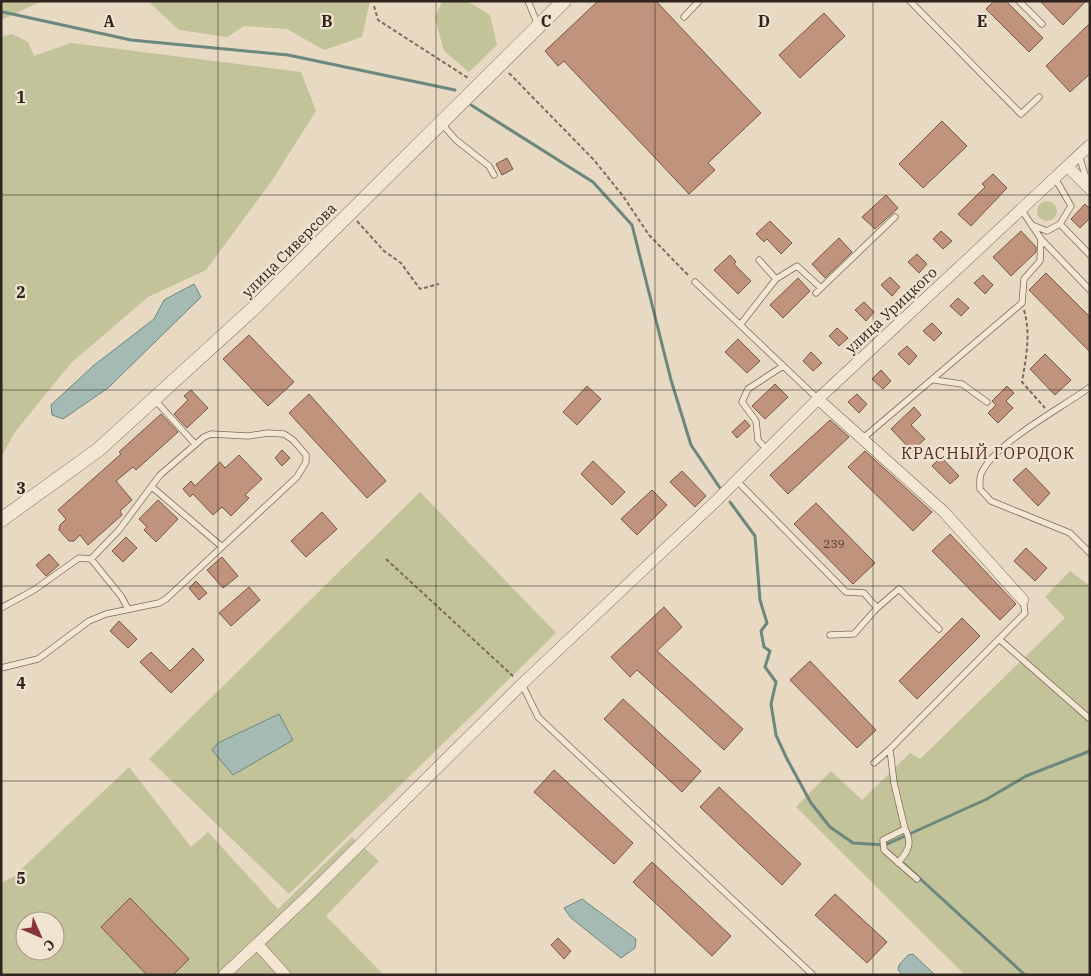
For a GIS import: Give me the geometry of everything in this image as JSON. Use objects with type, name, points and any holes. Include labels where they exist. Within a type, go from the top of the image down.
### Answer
[{"type":"street","name":"улица Сиверсова","points":[[1,520],[98,450],[255,307],[564,1]]},
{"type":"street","name":"улица Урицкого","points":[[224,975],[522,684],[716,501],[818,399],[1090,145]]},
{"type":"street","points":[[1067,166],[1090,189]]},
{"type":"street","points":[[818,399],[944,512],[1023,600]]},
{"type":"street","points":[[257,944],[285,975]]},
{"type":"lane","points":[[528,1],[538,26]]},
{"type":"lane","points":[[684,17],[699,1]]},
{"type":"lane","points":[[910,1],[1021,114],[1039,97]]},
{"type":"lane","points":[[1020,1],[1042,24]]},
{"type":"lane","points":[[441,122],[456,140],[489,166],[494,175]]},
{"type":"lane","points":[[1079,155],[1085,175],[1090,180]]},
{"type":"lane","points":[[1032,225],[1047,231],[1060,224],[1071,206],[1064,189],[1055,178]]},
{"type":"lane","points":[[1021,209],[1041,239],[1090,290]]},
{"type":"lane","points":[[816,294],[895,218]]},
{"type":"lane","points":[[1060,224],[1090,254]]},
{"type":"lane","points":[[862,439],[934,380],[1022,303],[1024,278],[1040,261],[1041,239]]},
{"type":"lane","points":[[759,260],[776,279]]},
{"type":"lane","points":[[740,325],[776,279],[796,266],[821,288]]},
{"type":"lane","points":[[695,282],[818,399]]},
{"type":"lane","points":[[767,450],[758,440],[756,421],[742,402],[748,389],[783,366]]},
{"type":"lane","points":[[934,380],[962,384],[987,402]]},
{"type":"lane","points":[[1090,387],[1012,440],[984,468],[980,476],[980,489],[991,501],[1070,533],[1090,553]]},
{"type":"lane","points":[[154,399],[195,444]]},
{"type":"lane","points":[[1,668],[38,659],[89,621],[106,614],[159,603],[166,599],[297,477],[306,462],[306,455],[293,440],[284,434],[268,433],[240,436],[219,433],[204,437],[160,476],[119,530],[91,559]]},
{"type":"lane","points":[[736,480],[846,592],[864,594],[877,608]]},
{"type":"lane","points":[[152,487],[221,546]]},
{"type":"lane","points":[[1,608],[34,590],[79,558],[91,559],[121,596],[128,609]]},
{"type":"lane","points":[[830,635],[854,634],[877,608],[899,589],[939,629]]},
{"type":"lane","points":[[874,763],[1025,613],[1023,600]]},
{"type":"lane","points":[[999,639],[1090,719]]},
{"type":"lane","points":[[522,684],[538,717],[813,975]]},
{"type":"lane","points":[[890,749],[894,783],[905,829],[910,840],[908,851],[898,863]]},
{"type":"lane","points":[[905,829],[884,840],[884,850],[917,879]]},
{"type":"path","points":[[374,6],[378,20],[449,65],[478,86]]},
{"type":"path","points":[[500,64],[594,160],[623,196],[650,235],[695,282]]},
{"type":"path","points":[[349,212],[364,232],[384,252],[401,264],[420,289],[439,284]]},
{"type":"path","points":[[1022,303],[1029,326],[1022,382],[1050,413]]},
{"type":"path","points":[[386,559],[522,684]]},
{"type":"green space","points":[[1,1],[42,1],[1,20]]},
{"type":"green space","points":[[151,1],[370,1],[362,37],[324,50],[287,29],[244,26],[227,37],[179,30],[151,4]]},
{"type":"green space","points":[[442,1],[467,1],[490,15],[497,45],[469,72],[444,51],[435,18]]},
{"type":"green space","points":[[12,34],[28,42],[34,56],[71,43],[301,72],[316,111],[271,182],[206,270],[148,297],[71,363],[15,432],[1,457],[1,37]]},
{"type":"green space","points":[[1047,201],[1054,204],[1057,211],[1054,218],[1047,221],[1040,218],[1037,211],[1040,204]]},
{"type":"green space","points":[[420,492],[556,633],[289,894],[149,759]]},
{"type":"green space","points":[[1070,571],[1090,586],[1090,975],[965,975],[796,807],[831,771],[862,800],[910,753],[920,759],[1065,618],[1045,597]]},
{"type":"green space","points":[[129,767],[191,847],[208,832],[278,909],[352,837],[379,861],[326,916],[384,975],[1,975],[1,883],[13,877]]},
{"type":"water","points":[[194,284],[201,297],[108,388],[63,419],[52,415],[51,405],[93,366],[154,319],[164,300]]},
{"type":"water","points":[[279,714],[293,740],[233,775],[212,750],[218,743]]},
{"type":"water","points":[[582,899],[636,939],[635,948],[621,958],[571,918],[564,908]]},
{"type":"water","points":[[913,954],[935,975],[903,975],[898,970],[899,965],[908,955]]},
{"type":"building","points":[[598,1],[656,1],[761,113],[708,163],[715,170],[689,194],[564,61],[558,66],[545,51]]},
{"type":"building","points":[[994,1],[1006,1],[1043,38],[1029,52],[986,9]]},
{"type":"building","points":[[1040,1],[1086,1],[1063,25]]},
{"type":"building","points":[[824,13],[845,36],[800,78],[779,55]]},
{"type":"building","points":[[1090,23],[1090,74],[1070,92],[1046,66]]},
{"type":"building","points":[[942,121],[967,146],[923,188],[899,164]]},
{"type":"building","points":[[507,158],[513,169],[502,175],[496,164]]},
{"type":"building","points":[[993,174],[1007,188],[971,226],[958,214],[985,187],[982,184]]},
{"type":"building","points":[[886,195],[898,208],[875,229],[862,217]]},
{"type":"building","points":[[1085,204],[1090,209],[1090,218],[1080,228],[1071,219]]},
{"type":"building","points":[[770,221],[792,243],[781,254],[767,239],[764,242],[756,234]]},
{"type":"building","points":[[941,231],[952,241],[943,249],[933,239]]},
{"type":"building","points":[[1021,231],[1036,247],[1036,252],[1011,276],[993,257]]},
{"type":"building","points":[[839,238],[852,252],[825,278],[812,264]]},
{"type":"building","points":[[917,254],[927,264],[919,273],[908,262]]},
{"type":"building","points":[[730,255],[736,262],[734,264],[751,281],[738,294],[714,270]]},
{"type":"building","points":[[1046,273],[1090,317],[1090,352],[1029,290]]},
{"type":"building","points":[[983,275],[993,285],[985,294],[974,283]]},
{"type":"building","points":[[890,277],[900,287],[892,296],[881,285]]},
{"type":"building","points":[[798,278],[810,291],[783,318],[770,305]]},
{"type":"building","points":[[958,298],[969,308],[961,316],[950,306]]},
{"type":"building","points":[[864,302],[874,312],[866,321],[855,310]]},
{"type":"building","points":[[932,323],[942,333],[934,341],[923,331]]},
{"type":"building","points":[[837,328],[848,338],[839,346],[829,336]]},
{"type":"building","points":[[249,335],[294,382],[268,406],[223,359]]},
{"type":"building","points":[[738,339],[760,361],[747,373],[725,352]]},
{"type":"building","points":[[907,346],[917,356],[909,365],[898,354]]},
{"type":"building","points":[[811,352],[822,363],[813,371],[803,361]]},
{"type":"building","points":[[1045,354],[1071,380],[1055,395],[1030,369]]},
{"type":"building","points":[[881,370],[891,381],[883,389],[872,379]]},
{"type":"building","points":[[775,384],[788,397],[765,419],[752,406]]},
{"type":"building","points":[[587,386],[601,399],[577,425],[563,412]]},
{"type":"building","points":[[1007,386],[1014,393],[1006,401],[1013,408],[998,423],[988,413],[996,405],[992,401]]},
{"type":"building","points":[[191,390],[208,408],[187,428],[174,414],[188,400],[184,396]]},
{"type":"building","points":[[309,394],[386,481],[367,498],[289,413]]},
{"type":"building","points":[[857,394],[867,404],[859,413],[848,402]]},
{"type":"building","points":[[914,407],[921,415],[911,425],[925,439],[912,451],[891,429]]},
{"type":"building","points":[[161,414],[178,432],[136,470],[133,467],[116,481],[132,500],[120,511],[122,515],[88,545],[80,535],[74,541],[69,541],[59,530],[60,525],[66,519],[58,510],[121,454],[119,452]]},
{"type":"building","points":[[745,420],[750,426],[737,438],[732,432]]},
{"type":"building","points":[[830,420],[849,437],[788,494],[770,475]]},
{"type":"building","points":[[282,450],[290,458],[282,466],[275,458]]},
{"type":"building","points":[[865,451],[932,512],[913,531],[848,467]]},
{"type":"building","points":[[239,455],[262,479],[245,495],[249,498],[231,516],[222,507],[213,515],[193,494],[190,497],[183,489],[191,481],[195,486],[220,462],[225,468]]},
{"type":"building","points":[[941,457],[959,476],[950,484],[932,466]]},
{"type":"building","points":[[593,461],[625,492],[612,505],[581,474]]},
{"type":"building","points":[[1026,468],[1050,493],[1038,506],[1013,480]]},
{"type":"building","points":[[682,471],[706,496],[695,507],[670,482]]},
{"type":"building","points":[[652,490],[667,505],[637,535],[621,519]]},
{"type":"building","points":[[158,500],[178,519],[156,542],[144,530],[147,527],[139,519]]},
{"type":"building","points":[[816,503],[875,563],[853,584],[794,524]]},
{"type":"building","points":[[322,512],[337,529],[306,557],[291,541]]},
{"type":"building","points":[[950,534],[1016,604],[1000,620],[932,551]]},
{"type":"building","points":[[126,537],[137,548],[123,562],[112,551]]},
{"type":"building","points":[[1026,548],[1047,568],[1035,581],[1014,561]]},
{"type":"building","points":[[49,554],[59,565],[46,576],[36,565]]},
{"type":"building","points":[[222,557],[238,576],[223,588],[207,570]]},
{"type":"building","points":[[196,581],[207,593],[199,600],[189,588]]},
{"type":"building","points":[[249,587],[260,600],[231,626],[219,613]]},
{"type":"building","points":[[664,607],[682,627],[657,651],[743,729],[724,750],[637,670],[630,677],[611,657]]},
{"type":"building","points":[[962,618],[980,636],[917,699],[899,681]]},
{"type":"building","points":[[119,621],[137,639],[128,648],[110,631]]},
{"type":"building","points":[[193,648],[204,660],[171,693],[140,662],[151,652],[170,671]]},
{"type":"building","points":[[810,661],[876,730],[857,748],[790,680]]},
{"type":"building","points":[[623,699],[701,771],[682,792],[604,719]]},
{"type":"building","points":[[554,770],[633,843],[614,864],[534,792]]},
{"type":"building","points":[[719,787],[801,864],[782,885],[700,807]]},
{"type":"building","points":[[652,862],[731,936],[712,956],[633,882]]},
{"type":"building","points":[[835,894],[887,942],[867,963],[815,915]]},
{"type":"building","points":[[130,898],[189,959],[173,975],[147,975],[101,927]]},
{"type":"building","points":[[558,938],[571,951],[564,959],[551,945]]},
{"type":"waterway","points":[[3,12],[131,40],[288,55],[455,90]]},
{"type":"waterway","points":[[471,105],[593,182],[632,225],[671,380],[691,445],[720,488]]},
{"type":"waterway","points":[[730,502],[755,536],[760,600],[767,623],[761,631],[764,647],[770,651],[765,667],[776,682],[771,704],[776,735],[811,803],[830,827],[853,843],[885,845],[987,799],[1026,776],[1090,751]]},
{"type":"waterway","points":[[902,862],[1025,975]]},
{"type":"district","name":"КРАСНЫЙ ГОРОДОК","points":[[988,453]]}]
